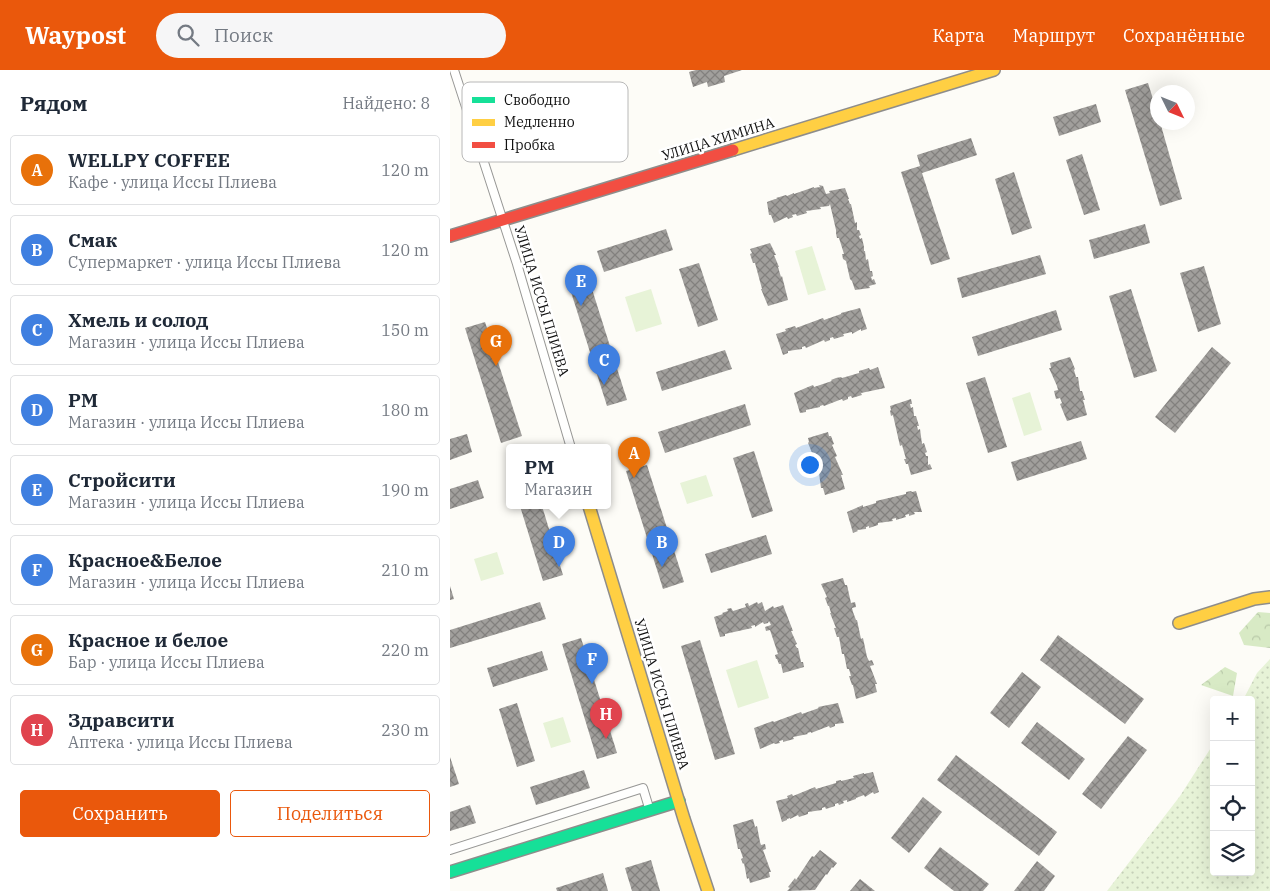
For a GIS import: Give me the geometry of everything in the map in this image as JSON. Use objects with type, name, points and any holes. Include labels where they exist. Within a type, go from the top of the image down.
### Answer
[{"type":"street","name":"УЛИЦА ИССЫ ПЛИЕВА","points":[[454,70],[462,95]]},
{"type":"street","name":"УЛИЦА ХИМИНА","points":[[450,236],[994,70]]},
{"type":"street","name":"УЛИЦА ИССЫ ПЛИЕВА","points":[[483,162],[517,264],[570,444]]},
{"type":"street","name":"УЛИЦА ИССЫ ПЛИЕВА","points":[[590,509],[708,891]]},
{"type":"street","points":[[1179,623],[1254,599],[1270,598]]},
{"type":"street","points":[[450,850],[643,788],[650,811]]},
{"type":"street","points":[[450,872],[679,801]]},
{"type":"green space","points":[[812,246],[826,290],[808,295],[795,251]]},
{"type":"green space","points":[[651,289],[662,324],[636,332],[625,297]]},
{"type":"green space","points":[[1030,392],[1042,430],[1024,436],[1012,398]]},
{"type":"green space","points":[[706,475],[713,496],[687,504],[680,483]]},
{"type":"green space","points":[[497,552],[504,574],[481,581],[474,559]]},
{"type":"green space","points":[[1258,612],[1270,613],[1270,648],[1244,645],[1239,633]]},
{"type":"green space","points":[[1270,659],[1270,891],[1107,891],[1180,796],[1210,749],[1210,876],[1255,876],[1255,696],[1245,696],[1257,673]]},
{"type":"green space","points":[[757,660],[769,698],[738,708],[726,670]]},
{"type":"green space","points":[[1225,667],[1237,673],[1233,696],[1201,685]]},
{"type":"green space","points":[[563,717],[571,742],[551,748],[543,723]]},
{"type":"building","points":[[696,70],[742,70],[724,76],[725,82],[708,87],[707,82],[693,87],[689,72]]},
{"type":"building","points":[[1148,83],[1150,89],[1150,130],[1162,130],[1182,199],[1160,206],[1125,90]]},
{"type":"building","points":[[1096,104],[1101,122],[1059,136],[1053,117]]},
{"type":"building","points":[[971,138],[977,155],[922,173],[950,259],[931,265],[901,172],[920,166],[917,155]]},
{"type":"building","points":[[1082,154],[1100,210],[1084,215],[1066,160]]},
{"type":"building","points":[[1014,172],[1032,228],[1012,235],[995,179]]},
{"type":"building","points":[[819,185],[823,186],[826,194],[830,193],[829,191],[845,188],[855,223],[857,222],[857,230],[859,230],[861,235],[859,236],[860,239],[862,238],[866,260],[868,259],[870,271],[872,271],[873,276],[871,277],[876,284],[869,286],[870,288],[855,290],[850,279],[846,261],[843,259],[842,254],[844,254],[839,238],[837,238],[830,204],[829,206],[820,207],[821,209],[806,211],[807,213],[797,216],[796,214],[792,215],[793,217],[788,219],[787,217],[774,223],[771,215],[769,215],[767,202],[814,187],[820,187]]},
{"type":"building","points":[[1145,224],[1150,243],[1094,259],[1089,240]]},
{"type":"building","points":[[666,229],[673,250],[604,272],[597,251]]},
{"type":"building","points":[[770,243],[776,255],[774,255],[788,300],[768,306],[761,289],[750,249]]},
{"type":"building","points":[[1040,255],[1046,274],[962,298],[957,278]]},
{"type":"building","points":[[699,263],[718,320],[698,327],[679,269]]},
{"type":"building","points":[[1204,266],[1221,324],[1198,332],[1180,273]]},
{"type":"building","points":[[591,286],[627,400],[607,406],[571,292]]},
{"type":"building","points":[[1131,289],[1157,371],[1134,378],[1109,296]]},
{"type":"building","points":[[860,308],[867,329],[861,331],[861,329],[852,334],[852,332],[843,334],[844,336],[834,339],[833,337],[830,340],[825,342],[824,340],[806,348],[805,346],[802,349],[788,351],[788,353],[783,355],[776,334],[786,331],[785,329],[795,326],[796,328]]},
{"type":"building","points":[[1056,310],[1062,330],[978,356],[972,337]]},
{"type":"building","points":[[485,322],[522,436],[501,443],[465,328]]},
{"type":"building","points":[[1212,347],[1231,363],[1175,433],[1155,417]]},
{"type":"building","points":[[725,350],[732,369],[662,391],[656,372]]},
{"type":"building","points":[[1070,357],[1076,377],[1078,377],[1080,391],[1082,391],[1085,400],[1083,400],[1087,415],[1067,421],[1060,404],[1062,403],[1060,398],[1056,399],[1054,391],[1058,390],[1049,368],[1051,368],[1050,363]]},
{"type":"building","points":[[878,367],[885,388],[861,393],[862,395],[852,398],[851,396],[843,401],[842,399],[800,413],[794,393],[813,385],[814,387],[836,378],[842,378],[859,373],[859,371]]},
{"type":"building","points":[[985,377],[1007,447],[988,453],[966,383]]},
{"type":"building","points":[[911,399],[911,408],[913,407],[914,416],[916,416],[919,426],[917,426],[918,430],[920,429],[922,444],[924,443],[927,452],[925,453],[928,456],[928,465],[930,464],[932,469],[911,475],[908,464],[906,464],[904,459],[906,459],[902,445],[900,446],[890,406]]},
{"type":"building","points":[[745,404],[751,425],[665,453],[658,432]]},
{"type":"building","points":[[828,432],[834,444],[832,445],[843,475],[841,475],[845,489],[825,495],[823,488],[821,488],[819,473],[817,470],[814,471],[812,466],[816,465],[808,438]]},
{"type":"building","points":[[467,434],[472,452],[450,460],[450,439]]},
{"type":"building","points":[[1081,441],[1087,459],[1017,481],[1011,462]]},
{"type":"building","points":[[754,451],[773,511],[752,518],[733,458]]},
{"type":"building","points":[[647,465],[684,582],[663,589],[626,471]]},
{"type":"building","points":[[478,480],[484,498],[450,509],[450,489]]},
{"type":"building","points":[[916,491],[922,512],[914,512],[915,514],[905,515],[906,517],[896,520],[896,518],[892,519],[893,521],[878,523],[878,525],[869,528],[869,526],[866,529],[857,530],[853,533],[847,512],[863,505],[863,507],[876,503],[876,501],[906,494],[906,492]]},
{"type":"building","points":[[521,509],[543,509],[563,575],[543,581]]},
{"type":"building","points":[[766,535],[772,554],[711,573],[705,554]]},
{"type":"building","points":[[843,578],[845,585],[847,585],[851,603],[855,602],[856,607],[852,608],[853,612],[857,620],[861,639],[863,638],[867,657],[869,661],[872,660],[874,665],[870,666],[877,684],[875,684],[877,692],[856,699],[849,676],[851,676],[849,669],[847,669],[844,654],[842,654],[839,637],[837,637],[834,628],[836,628],[825,598],[827,597],[821,584]]},
{"type":"building","points":[[450,586],[454,599],[450,600]]},
{"type":"building","points":[[540,602],[546,619],[450,648],[450,630]]},
{"type":"building","points":[[757,602],[758,604],[762,602],[765,611],[773,606],[774,608],[783,605],[804,667],[783,673],[781,664],[776,659],[775,655],[778,654],[770,630],[766,631],[765,627],[771,625],[769,621],[768,623],[764,624],[763,622],[755,627],[755,625],[751,626],[752,628],[725,634],[725,636],[720,637],[714,617],[728,611],[727,609],[731,608],[733,611],[746,607],[745,604],[748,603],[749,606]]},
{"type":"building","points":[[1058,635],[1144,699],[1125,724],[1040,660]]},
{"type":"building","points":[[581,638],[617,753],[597,759],[562,644]]},
{"type":"building","points":[[700,640],[735,754],[715,760],[681,646]]},
{"type":"building","points":[[542,651],[548,670],[493,687],[487,668]]},
{"type":"building","points":[[1022,672],[1041,687],[1009,728],[990,713]]},
{"type":"building","points":[[517,703],[535,761],[517,767],[499,709]]},
{"type":"building","points":[[838,703],[844,723],[793,737],[794,739],[783,742],[783,740],[779,741],[780,743],[774,743],[760,749],[754,728],[801,712],[802,714],[818,707]]},
{"type":"building","points":[[1037,722],[1085,759],[1069,780],[1021,743]]},
{"type":"building","points":[[1128,736],[1147,750],[1101,809],[1082,794]]},
{"type":"building","points":[[956,755],[1057,832],[1039,856],[937,780]]},
{"type":"building","points":[[450,757],[459,784],[450,787]]},
{"type":"building","points":[[584,770],[590,788],[536,805],[530,787]]},
{"type":"building","points":[[873,772],[879,792],[874,794],[873,792],[865,797],[864,795],[847,802],[847,800],[843,801],[844,803],[839,805],[838,803],[835,806],[808,812],[808,814],[799,817],[798,815],[782,822],[776,801],[815,787],[816,789],[836,783],[836,781]]},
{"type":"building","points":[[923,797],[942,812],[909,853],[891,838]]},
{"type":"building","points":[[470,805],[476,823],[450,831],[450,812]]},
{"type":"building","points":[[753,819],[755,827],[757,826],[761,845],[765,844],[766,849],[763,850],[771,872],[769,872],[770,877],[750,883],[741,859],[743,858],[740,849],[738,849],[733,825]]},
{"type":"building","points":[[940,847],[989,884],[983,891],[954,891],[924,868]]},
{"type":"building","points":[[820,850],[837,863],[833,868],[826,874],[815,890],[787,891],[790,888],[788,887],[795,878],[796,880],[812,856],[814,857]]},
{"type":"building","points":[[651,860],[660,891],[632,891],[625,868]]},
{"type":"building","points":[[1037,861],[1055,876],[1044,891],[1014,891]]},
{"type":"building","points":[[603,873],[608,891],[557,891],[556,888]]},
{"type":"building","points":[[860,879],[875,891],[850,891]]},
{"type":"traffic: fast","points":[[450,872],[679,801]]},
{"type":"traffic: slow","points":[[733,150],[994,70]]},
{"type":"traffic: slow","points":[[590,509],[684,819],[708,891]]},
{"type":"traffic: slow","points":[[1179,623],[1254,599],[1270,597]]},
{"type":"traffic: jam","points":[[450,236],[733,150]]},
{"type":"place","name":"Стройсити","points":[[581,306]]},
{"type":"place","name":"Красное и белое","points":[[496,366]]},
{"type":"place","name":"Хмель и солод","points":[[604,385]]},
{"type":"place","name":"WELLPY COFFEE","points":[[634,478]]},
{"type":"place","name":"PM","points":[[559,567]]},
{"type":"place","name":"Смак","points":[[662,567]]},
{"type":"place","name":"Красное&Белое","points":[[592,684]]},
{"type":"place","name":"Здравсити","points":[[606,739]]}]
